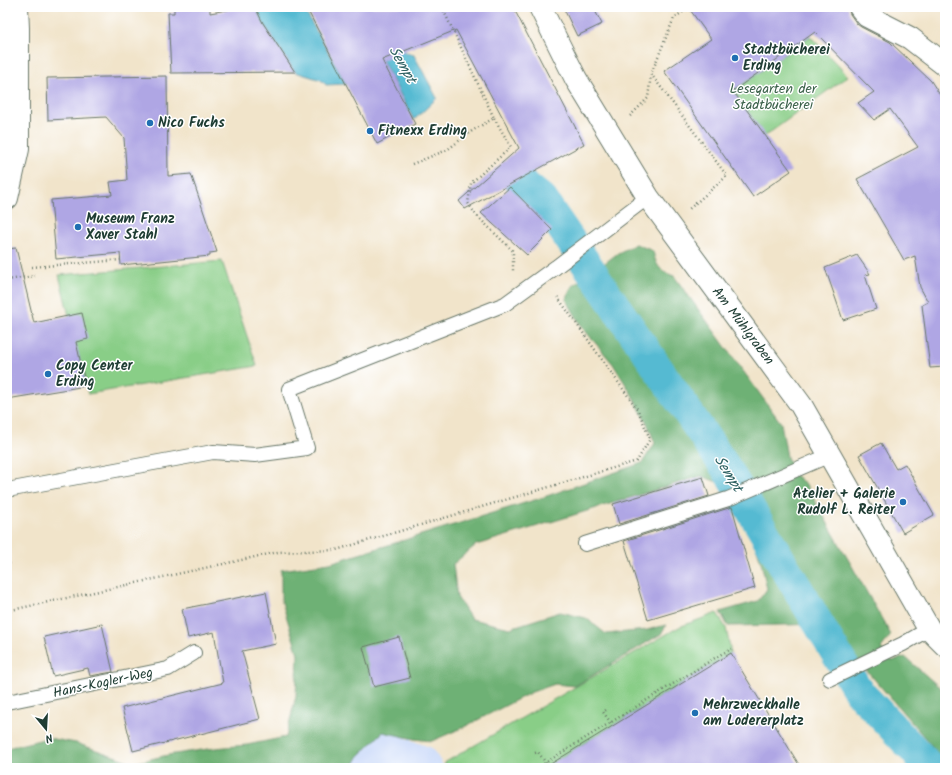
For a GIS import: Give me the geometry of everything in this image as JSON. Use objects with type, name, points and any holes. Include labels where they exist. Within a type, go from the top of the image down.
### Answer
[{"type":"street","name":"Am Mühlgraben","points":[[540,7],[576,79],[648,197],[802,405],[929,629],[945,645]]},
{"type":"street","points":[[860,7],[867,16],[910,38],[945,65]]},
{"type":"street","points":[[7,198],[18,149],[13,29]]},
{"type":"lane","points":[[7,490],[213,452],[255,456],[307,448],[289,389],[505,304],[648,197]]},
{"type":"lane","points":[[585,544],[728,499],[830,455]]},
{"type":"lane","points":[[830,679],[865,663],[929,629]]},
{"type":"lane","name":"Hans-Kogler-Weg","points":[[7,702],[168,669],[194,653]]},
{"type":"path","points":[[442,7],[494,118],[511,147],[471,183],[468,202],[476,215],[513,251],[513,275]]},
{"type":"path","points":[[627,119],[648,98],[651,74],[674,18],[690,7]]},
{"type":"path","points":[[651,74],[727,176],[684,213]]},
{"type":"path","points":[[412,164],[447,150],[472,131],[494,118]]},
{"type":"path","points":[[32,267],[121,260]]},
{"type":"path","points":[[7,280],[35,276]]},
{"type":"path","points":[[7,611],[278,552],[336,550],[637,461],[650,439],[638,410],[554,292]]},
{"type":"path","points":[[7,567],[10,562]]},
{"type":"path","points":[[537,768],[732,649]]},
{"type":"path","points":[[606,710],[603,712],[611,723]]},
{"type":"path","points":[[535,753],[538,752],[546,763]]},
{"type":"shaded area","points":[[379,728],[432,748],[445,768],[289,768]]},
{"type":"green space","name":"Lesegarten der Stadtbücherei","points":[[810,36],[848,76],[765,136],[733,91]]},
{"type":"green space","points":[[636,244],[653,251],[655,260],[659,267],[665,272],[674,276],[781,423],[787,457],[793,473],[806,485],[891,635],[881,648],[892,661],[905,657],[945,692],[945,761],[849,650],[834,624],[728,626],[720,612],[758,601],[767,589],[761,562],[750,528],[733,497],[720,483],[701,476],[476,545],[453,564],[457,597],[471,619],[510,628],[560,612],[586,618],[606,634],[647,630],[666,625],[661,634],[575,686],[555,684],[532,692],[464,727],[432,741],[414,739],[383,732],[358,757],[352,768],[7,768],[7,748],[48,738],[76,743],[134,763],[168,755],[247,745],[286,737],[296,696],[298,654],[281,599],[281,570],[330,563],[541,498],[642,463],[655,443],[647,423],[613,364],[582,327],[566,299],[572,286],[618,253]]},
{"type":"green space","points":[[222,261],[257,366],[88,394],[59,275]]},
{"type":"green space","points":[[717,613],[726,628],[731,653],[544,768],[447,768],[444,763],[679,627]]},
{"type":"water","points":[[255,7],[303,7],[346,84],[326,85],[321,80],[295,72],[263,23]]},
{"type":"water","points":[[365,28],[403,51],[414,55],[437,98],[414,120]]},
{"type":"building","points":[[174,7],[210,7],[210,13],[244,7],[255,7],[263,23],[295,72],[171,73],[168,13],[174,13]]},
{"type":"building","points":[[306,7],[513,7],[584,144],[465,209],[459,201],[519,148],[456,30],[382,60],[415,124],[377,144]]},
{"type":"building","points":[[563,7],[593,7],[602,24],[577,36]]},
{"type":"building","points":[[688,7],[848,7],[850,14],[857,24],[890,42],[931,81],[945,103],[945,367],[930,368],[922,305],[928,302],[920,287],[915,256],[904,260],[857,179],[918,147],[890,109],[874,120],[858,103],[874,92],[815,32],[733,91],[791,171],[753,197],[664,71],[711,39]]},
{"type":"building","points":[[167,76],[168,176],[191,174],[217,252],[210,253],[210,256],[121,265],[120,253],[56,259],[51,200],[112,195],[110,182],[127,180],[124,138],[106,117],[48,120],[47,78]]},
{"type":"building","points":[[510,187],[552,230],[527,255],[481,213]]},
{"type":"building","points":[[16,248],[34,323],[82,313],[88,339],[76,342],[86,386],[7,399],[7,249]]},
{"type":"building","points":[[857,255],[870,274],[865,275],[876,309],[843,320],[825,268]]},
{"type":"building","points":[[881,443],[896,469],[905,464],[934,515],[903,533],[859,455]]},
{"type":"building","points":[[703,477],[709,496],[619,524],[613,504]]},
{"type":"building","points":[[732,507],[755,588],[648,620],[624,541]]},
{"type":"building","points":[[266,592],[276,644],[242,651],[260,719],[133,751],[122,708],[223,683],[214,632],[188,638],[182,609]]},
{"type":"building","points":[[102,624],[113,672],[90,676],[88,668],[53,676],[44,637]]},
{"type":"building","points":[[399,637],[410,678],[374,687],[363,647]]},
{"type":"building","name":"Mehrzweckhalle am Lodererplatz","points":[[731,653],[801,768],[544,768],[624,719]]},
{"type":"waterway","name":"Sempt","points":[[521,182],[542,199],[726,468],[859,692],[931,768]]},
{"type":"place","name":"Stadtbücherei Erding","points":[[735,58]]},
{"type":"place","name":"Nico Fuchs","points":[[150,123]]},
{"type":"place","name":"Fitnexx Erding","points":[[370,131]]},
{"type":"place","name":"Museum Franz Xaver Stahl","points":[[78,227]]},
{"type":"place","name":"Copy Center Erding","points":[[48,374]]},
{"type":"place","name":"Atelier + Galerie Rudolf L. Reiter","points":[[903,502]]},
{"type":"place","name":"Mehrzweckhalle am Lodererplatz","points":[[695,713]]}]
